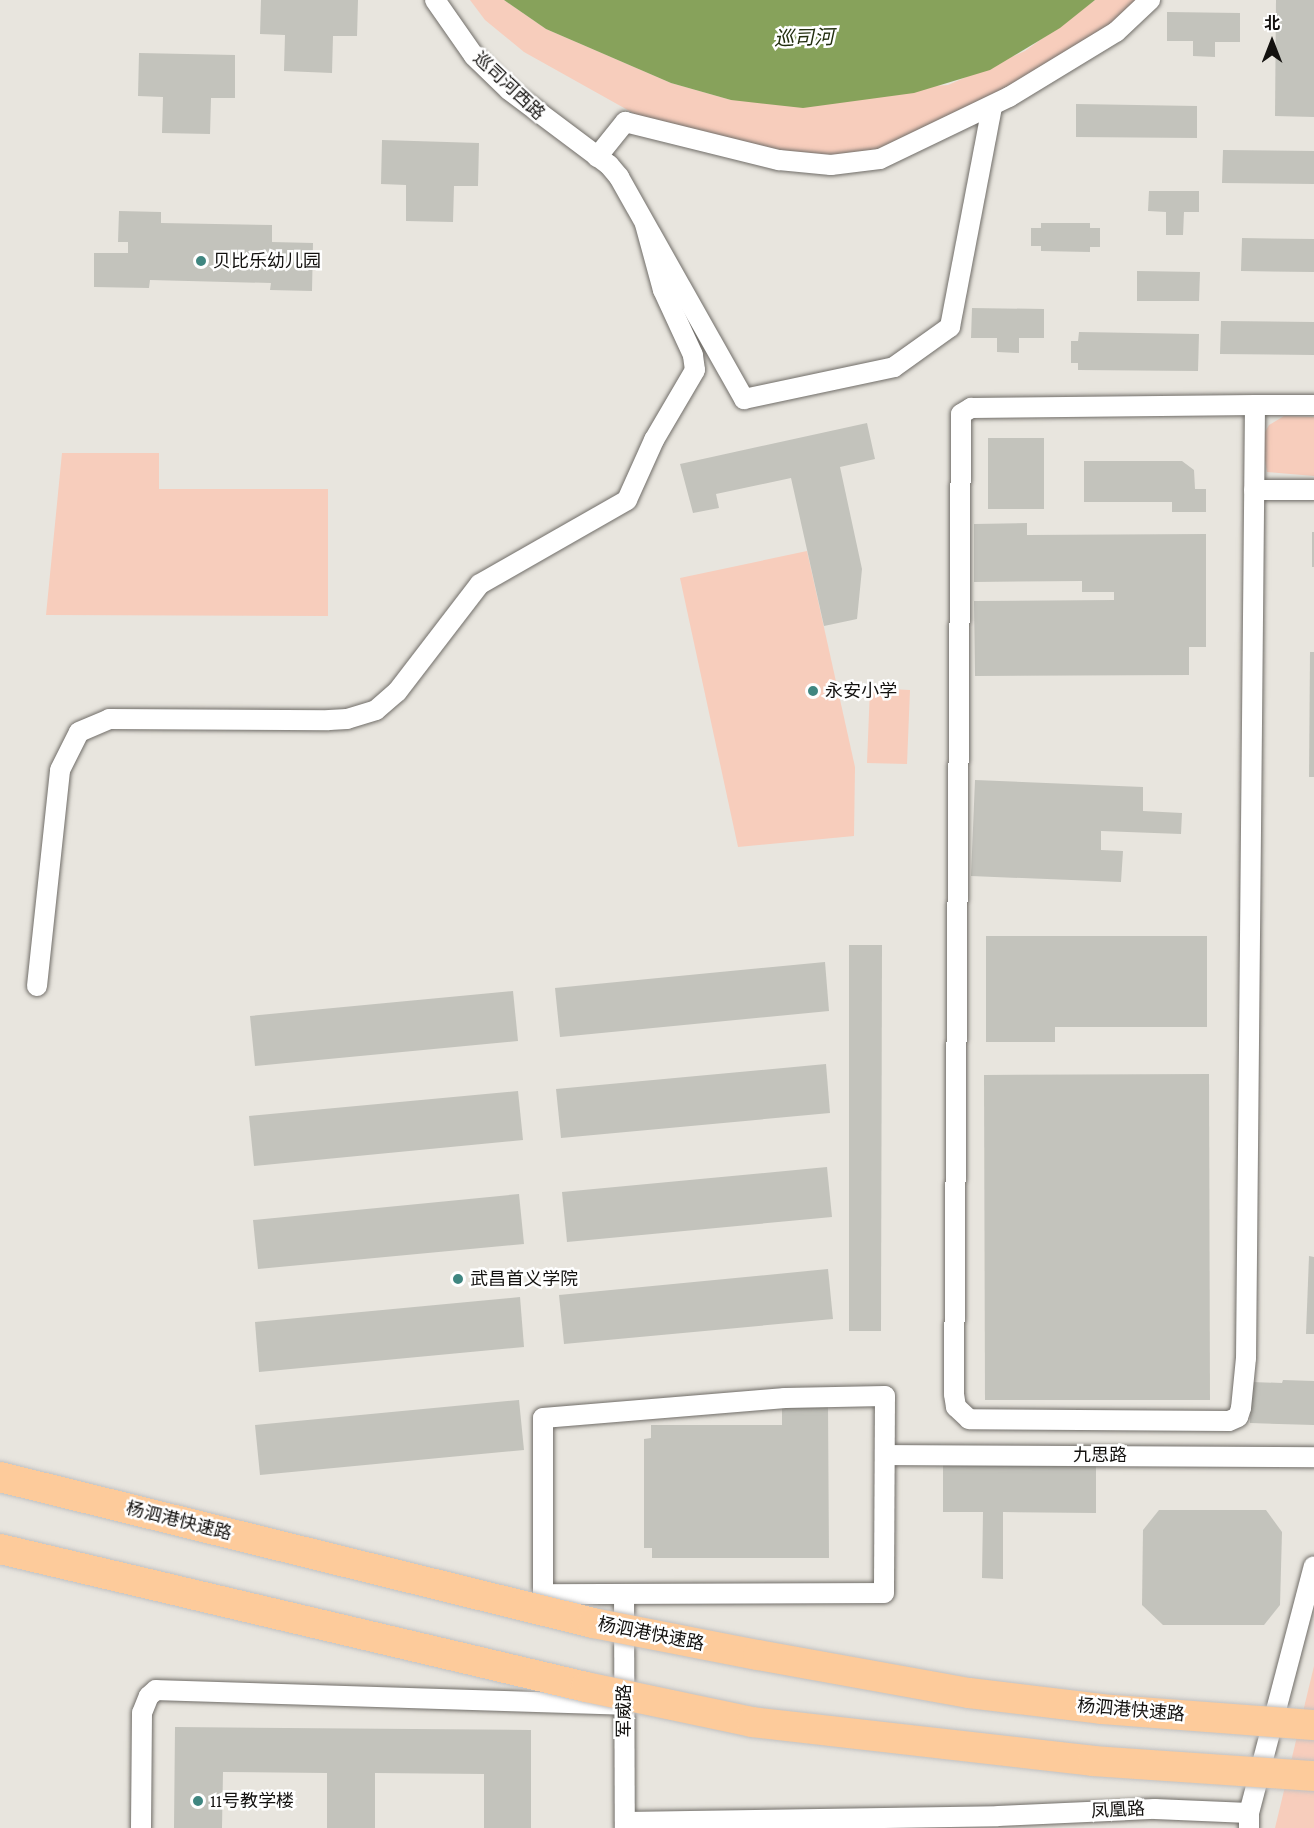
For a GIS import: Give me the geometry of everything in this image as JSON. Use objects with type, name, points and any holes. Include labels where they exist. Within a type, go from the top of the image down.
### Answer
[{"type":"highway","name":"杨泗港快速路","points":[[0,1477],[593,1623],[792,1662],[1057,1704],[1314,1725]]},
{"type":"highway","points":[[0,1549],[586,1688],[752,1722],[1060,1757],[1314,1776]]},
{"type":"street","name":"巡司河西路","points":[[435,0],[474,56],[508,90],[619,177],[645,224]]},
{"type":"street","points":[[597,158],[625,122],[779,160],[831,165],[865,162],[896,153],[992,107],[1116,32],[1150,0]]},
{"type":"street","points":[[645,224],[744,399],[894,367],[951,323],[992,107]]},
{"type":"street","points":[[37,986],[60,770],[79,732],[109,719],[329,720],[347,719],[376,710],[397,692],[480,584],[627,500],[654,440],[696,370],[693,355],[663,290],[645,224]]},
{"type":"street","points":[[1255,405],[1246,1358],[1241,1408],[1234,1420],[980,1421],[961,1415],[956,1407],[959,420],[964,410],[971,408],[1255,405],[1314,405]]},
{"type":"street","points":[[1254,490],[1314,490]]},
{"type":"street","points":[[885,1396],[884,1593],[624,1594],[543,1594],[543,1418],[785,1398],[885,1396]]},
{"type":"street","name":"九思路","points":[[885,1455],[1314,1457]]},
{"type":"street","name":"凤凰路","points":[[625,1825],[998,1822],[1163,1809],[1249,1820],[1314,1566]]},
{"type":"street","name":"军威路","points":[[624,1594],[625,1825]]},
{"type":"street","points":[[141,1828],[142,1713],[149,1696],[156,1690],[624,1706]]},
{"type":"shaded area","points":[[470,0],[504,0],[546,29],[671,83],[731,100],[948,85],[1025,51],[1095,0],[1141,0],[1106,30],[1036,72],[888,149],[833,155],[785,151],[642,118],[524,52],[485,20]]},
{"type":"shaded area","points":[[1284,416],[1314,417],[1314,476],[1267,472],[1261,439],[1269,425]]},
{"type":"shaded area","points":[[62,453],[159,453],[159,489],[328,489],[328,616],[46,615]]},
{"type":"shaded area","points":[[807,551],[855,767],[854,836],[738,847],[680,578]]},
{"type":"shaded area","points":[[870,688],[910,690],[907,764],[867,763]]},
{"type":"shaded area","points":[[1314,1666],[1314,1828],[1275,1828]]},
{"type":"water","name":"巡司河","points":[[504,0],[1095,0],[1060,28],[990,70],[914,93],[803,108],[731,100],[671,83],[546,29]]},
{"type":"building","points":[[261,0],[358,0],[357,36],[333,36],[332,73],[284,71],[285,35],[260,34]]},
{"type":"building","points":[[1276,0],[1314,0],[1314,117],[1275,116]]},
{"type":"building","points":[[1167,12],[1240,13],[1240,42],[1215,42],[1215,57],[1193,56],[1193,41],[1167,41]]},
{"type":"building","points":[[139,53],[235,55],[235,98],[211,98],[210,134],[162,133],[163,97],[138,96]]},
{"type":"building","points":[[1076,104],[1197,106],[1197,138],[1076,137]]},
{"type":"building","points":[[382,140],[479,143],[478,186],[454,186],[453,222],[406,221],[406,185],[381,184]]},
{"type":"building","points":[[1223,150],[1314,151],[1314,184],[1222,183]]},
{"type":"building","points":[[1149,191],[1199,191],[1199,212],[1184,212],[1183,235],[1166,235],[1166,212],[1148,211]]},
{"type":"building","points":[[119,211],[161,212],[161,223],[272,225],[272,242],[313,243],[312,291],[270,290],[271,283],[150,280],[149,288],[94,287],[94,253],[128,253],[128,242],[118,242]]},
{"type":"building","points":[[1041,223],[1090,223],[1090,228],[1100,228],[1100,247],[1090,247],[1090,252],[1041,251],[1041,246],[1031,246],[1031,228],[1041,228]]},
{"type":"building","points":[[1242,238],[1314,239],[1314,272],[1241,271]]},
{"type":"building","points":[[1137,271],[1200,272],[1199,301],[1137,301]]},
{"type":"building","points":[[972,308],[1044,309],[1044,338],[1019,338],[1019,353],[997,352],[997,338],[971,338]]},
{"type":"building","points":[[1221,321],[1314,322],[1314,355],[1220,354]]},
{"type":"building","points":[[1079,332],[1199,334],[1198,371],[1078,370],[1078,363],[1071,363],[1071,341],[1078,341]]},
{"type":"building","points":[[867,423],[875,459],[840,467],[862,569],[857,619],[824,626],[791,478],[716,494],[719,508],[693,513],[680,464]]},
{"type":"building","points":[[988,438],[1044,438],[1044,509],[988,509]]},
{"type":"building","points":[[1084,461],[1182,461],[1194,470],[1195,489],[1206,489],[1206,512],[1172,512],[1172,502],[1084,502]]},
{"type":"building","points":[[1027,523],[1027,535],[1206,534],[1206,647],[1189,647],[1189,675],[975,676],[974,601],[1114,600],[1114,592],[1082,592],[1082,581],[974,582],[974,524]]},
{"type":"building","points":[[1312,532],[1314,532],[1314,567],[1312,567]]},
{"type":"building","points":[[1310,652],[1314,652],[1314,777],[1309,777]]},
{"type":"building","points":[[975,780],[1143,787],[1143,811],[1182,813],[1181,834],[1101,831],[1101,850],[1123,851],[1121,882],[971,876]]},
{"type":"building","points":[[986,936],[1207,936],[1207,1027],[1055,1027],[1055,1042],[986,1042]]},
{"type":"building","points":[[849,945],[882,945],[881,1331],[849,1331]]},
{"type":"building","points":[[825,962],[829,1011],[560,1037],[555,988]]},
{"type":"building","points":[[513,991],[518,1041],[255,1066],[250,1016]]},
{"type":"building","points":[[826,1064],[830,1113],[561,1138],[556,1089]]},
{"type":"building","points":[[1209,1074],[1210,1400],[985,1400],[984,1075]]},
{"type":"building","points":[[518,1091],[523,1140],[254,1166],[249,1116]]},
{"type":"building","points":[[827,1167],[832,1217],[567,1242],[562,1192]]},
{"type":"building","points":[[519,1194],[524,1244],[258,1269],[253,1220]]},
{"type":"building","points":[[1309,1256],[1314,1257],[1314,1334],[1306,1334]]},
{"type":"building","points":[[828,1269],[833,1319],[564,1344],[559,1295]]},
{"type":"building","points":[[520,1297],[524,1347],[259,1372],[255,1322]]},
{"type":"building","points":[[1283,1380],[1314,1381],[1314,1425],[1250,1423],[1251,1382],[1282,1383]]},
{"type":"building","points":[[519,1400],[524,1450],[260,1475],[255,1425]]},
{"type":"building","points":[[782,1405],[828,1405],[829,1558],[652,1558],[652,1548],[644,1548],[644,1439],[651,1438],[651,1425],[782,1425]]},
{"type":"building","points":[[943,1460],[1096,1461],[1096,1513],[1003,1512],[1003,1579],[982,1578],[983,1512],[943,1512]]},
{"type":"building","points":[[1159,1510],[1266,1510],[1282,1532],[1280,1605],[1264,1625],[1163,1625],[1142,1605],[1143,1530]]},
{"type":"building","name":"11号教学楼","points":[[175,1727],[531,1730],[531,1828],[484,1828],[484,1774],[375,1773],[375,1828],[327,1828],[327,1773],[223,1772],[222,1828],[174,1828]]},
{"type":"place","name":"贝比乐幼儿园","points":[[201,261]]},
{"type":"place","name":"永安小学","points":[[813,691]]},
{"type":"place","name":"武昌首义学院","points":[[458,1279]]},
{"type":"place","name":"11号教学楼","points":[[198,1801]]}]
